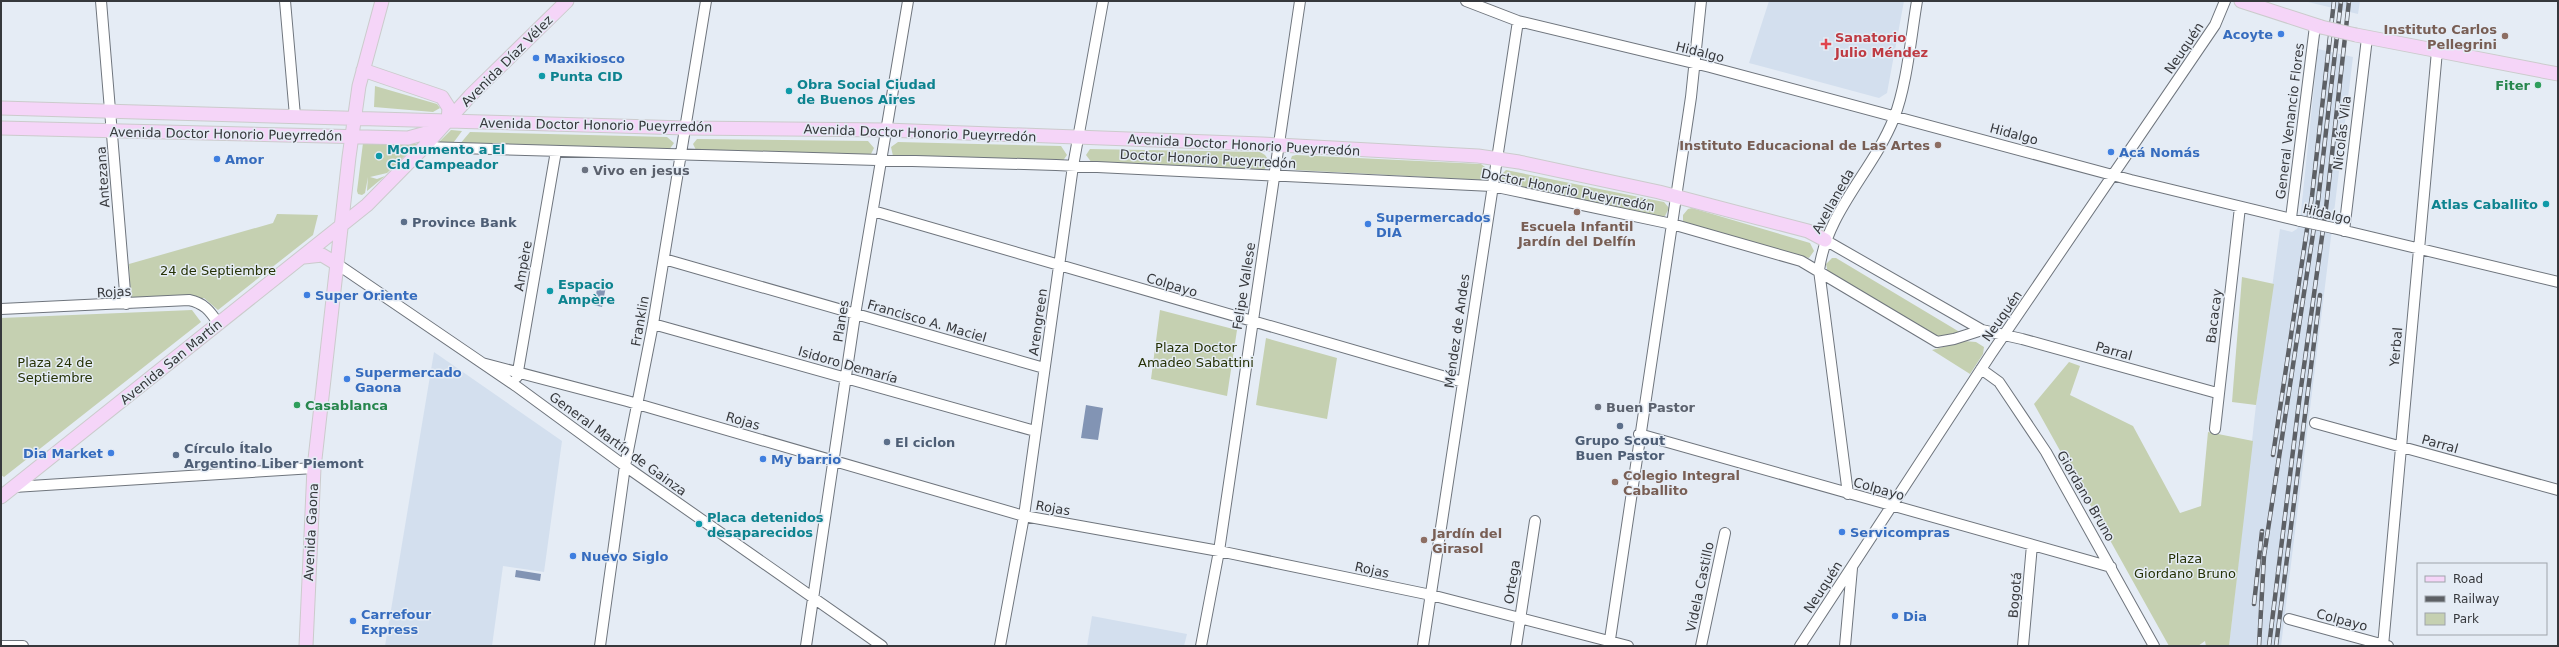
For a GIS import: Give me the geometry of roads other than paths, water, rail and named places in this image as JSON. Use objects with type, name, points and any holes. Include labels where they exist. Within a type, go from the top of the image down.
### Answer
[{"type":"main road","name":"Avenida Gaona","points":[[306,646],[314,468],[341,227],[354,117],[363,70],[382,1]]},
{"type":"main road","name":"Avenida Díaz Vélez","points":[[448,121],[470,96],[567,1]]},
{"type":"main road","points":[[2241,1],[2318,27],[2558,74]]},
{"type":"main road","points":[[341,227],[367,205],[424,148],[448,121],[449,108],[442,97],[363,70]]},
{"type":"main road","name":"Avenida Doctor Honorio Pueyrredón","points":[[1,108],[354,117],[686,128],[886,130],[1279,145],[1497,158],[1676,196],[1808,231],[1825,240]]},
{"type":"main road","name":"Avenida Doctor Honorio Pueyrredón","points":[[1,128],[408,138],[426,133],[448,121]]},
{"type":"main road","name":"Avenida San Martín","points":[[1,497],[300,258],[341,227]]},
{"type":"main road","points":[[300,258],[318,254],[337,264]]},
{"type":"street","name":"Antezana","points":[[100,1],[111,111],[126,304]]},
{"type":"street","points":[[285,1],[295,116]]},
{"type":"street","name":"Franklin","points":[[600,646],[625,466],[653,324],[706,1]]},
{"type":"street","name":"Planes","points":[[806,646],[835,461],[855,315],[908,1]]},
{"type":"street","name":"Arengreen","points":[[1000,646],[1024,516],[1073,166],[1103,1]]},
{"type":"street","name":"Felipe Vallese","points":[[1201,646],[1219,551],[1251,322],[1275,175],[1300,1]]},
{"type":"street","name":"Hidalgo","points":[[1466,1],[1518,21],[1694,63],[1894,118],[2240,207],[2558,282]]},
{"type":"street","points":[[1609,644],[1639,434],[1672,224],[1701,1]]},
{"type":"street","name":"Avellaneda","points":[[1848,494],[1819,270],[1825,240],[1832,224],[1894,118],[1917,1]]},
{"type":"street","name":"Neuquén","points":[[1800,646],[2004,334],[2215,25],[2225,1]]},
{"type":"street","name":"Méndez de Andes","points":[[1423,646],[1518,21]]},
{"type":"street","name":"General Venancio Flores","points":[[2296,220],[2318,27]]},
{"type":"street","name":"Nicolás Vila","points":[[2344,231],[2361,36]]},
{"type":"street","name":"Yerbal","points":[[2385,645],[2400,446],[2437,51]]},
{"type":"street","name":"Doctor Honorio Pueyrredón","points":[[424,148],[1073,166],[1492,186],[1672,224],[1801,261],[1819,270],[1937,342],[1982,330]]},
{"type":"street","name":"Ampère","points":[[516,386],[556,151]]},
{"type":"street","name":"Bacacay","points":[[2215,429],[2217,393],[2240,207]]},
{"type":"street","name":"Colpayo","points":[[873,211],[1059,264],[1251,322],[1463,382]]},
{"type":"street","name":"Avenida Doctor Honorio Pueyrredón","points":[[1825,240],[1982,330],[2004,334]]},
{"type":"street","name":"Francisco A. Maciel","points":[[664,259],[1044,368]]},
{"type":"street","name":"General Martín de Gainza","points":[[337,264],[516,386],[625,466],[882,646]]},
{"type":"street","name":"Rojas","points":[[1,309],[189,300],[198,302],[206,308],[218,324]]},
{"type":"street","name":"Isidoro Demaría","points":[[653,324],[1035,431]]},
{"type":"street","name":"Parral","points":[[2004,334],[2217,393]]},
{"type":"street","name":"Rojas","points":[[482,363],[638,404],[1024,516],[1219,551],[1431,595],[1609,644],[1628,646]]},
{"type":"street","name":"Giordano Bruno","points":[[1981,369],[1999,382],[2041,445],[2111,566],[2154,646]]},
{"type":"street","name":"Parral","points":[[2314,423],[2558,490]]},
{"type":"street","name":"Colpayo","points":[[1639,434],[1848,494],[2111,566]]},
{"type":"street","points":[[14,487],[314,468]]},
{"type":"street","name":"Ortega","points":[[1516,646],[1535,521]]},
{"type":"street","name":"Videla Castillo","points":[[1701,646],[1725,533]]},
{"type":"street","name":"Bogotá","points":[[2024,646],[2032,545]]},
{"type":"street","points":[[1845,646],[1852,567]]},
{"type":"street","name":"Colpayo","points":[[2289,619],[2385,645]]},
{"type":"street","points":[[1,640],[1,646],[23,646]]},
{"type":"water","points":[[598,284],[606,286],[602,307],[594,305]]},
{"type":"water","points":[[1086,405],[1103,408],[1098,440],[1081,438]]},
{"type":"water","points":[[516,570],[541,574],[540,581],[515,577]]},
{"type":"railway","points":[[2273,455],[2312,196],[2334,1]]},
{"type":"railway","points":[[2259,646],[2264,556],[2318,201],[2341,1]]},
{"type":"railway","points":[[2269,646],[2299,402],[2326,208],[2349,1]]},
{"type":"railway","points":[[2276,646],[2320,295]]},
{"type":"railway","points":[[2254,604],[2262,531]]},
{"type":"place","name":"Acoyte","points":[[2281,34]]},
{"type":"place","name":"Instituto Carlos Pellegrini","points":[[2505,36]]},
{"type":"place","name":"Sanatorio Julio Méndez","points":[[1826,44]]},
{"type":"place","name":"Maxikiosco","points":[[536,58]]},
{"type":"place","name":"Punta CID","points":[[542,76]]},
{"type":"place","name":"Fiter","points":[[2538,85]]},
{"type":"place","name":"Obra Social Ciudad de Buenos Aires","points":[[789,91]]},
{"type":"place","name":"Instituto Educacional de Las Artes","points":[[1938,145]]},
{"type":"place","name":"Acá Nomás","points":[[2111,152]]},
{"type":"place","name":"Monumento a El Cid Campeador","points":[[379,156]]},
{"type":"place","name":"Amor","points":[[217,159]]},
{"type":"place","name":"Vivo en jesus","points":[[585,170]]},
{"type":"place","name":"Atlas Caballito","points":[[2546,204]]},
{"type":"place","name":"Escuela Infantil Jardín del Delfín","points":[[1577,212]]},
{"type":"place","name":"Province Bank","points":[[404,222]]},
{"type":"place","name":"Supermercados DIA","points":[[1368,224]]},
{"type":"place","name":"Espacio Ampère","points":[[550,291]]},
{"type":"place","name":"Super Oriente","points":[[307,295]]},
{"type":"place","name":"Supermercado Gaona","points":[[347,379]]},
{"type":"place","name":"Casablanca","points":[[297,405]]},
{"type":"place","name":"Buen Pastor","points":[[1598,407]]},
{"type":"place","name":"Grupo Scout Buen Pastor","points":[[1620,426]]},
{"type":"place","name":"El ciclon","points":[[887,442]]},
{"type":"place","name":"Dia Market","points":[[111,453]]},
{"type":"place","name":"Círculo Ítalo Argentino Liber Piemont","points":[[176,455]]},
{"type":"place","name":"My barrio","points":[[763,459]]},
{"type":"place","name":"Colegio Integral Caballito","points":[[1615,482]]},
{"type":"place","name":"Placa detenidos desaparecidos","points":[[699,524]]},
{"type":"place","name":"Servicompras","points":[[1842,532]]},
{"type":"place","name":"Jardín del Girasol","points":[[1424,540]]},
{"type":"place","name":"Nuevo Siglo","points":[[573,556]]},
{"type":"place","name":"Dia","points":[[1895,616]]},
{"type":"place","name":"Carrefour Express","points":[[353,621]]},
{"type":"park label","name":"24 de Septiembre","points":[[218,270]]},
{"type":"park label","name":"Plaza Doctor Amadeo Sabattini","points":[[1196,354]]},
{"type":"park label","name":"Plaza 24 de Septiembre","points":[[55,370]]},
{"type":"park label","name":"Plaza Giordano Bruno","points":[[2185,566]]}]
